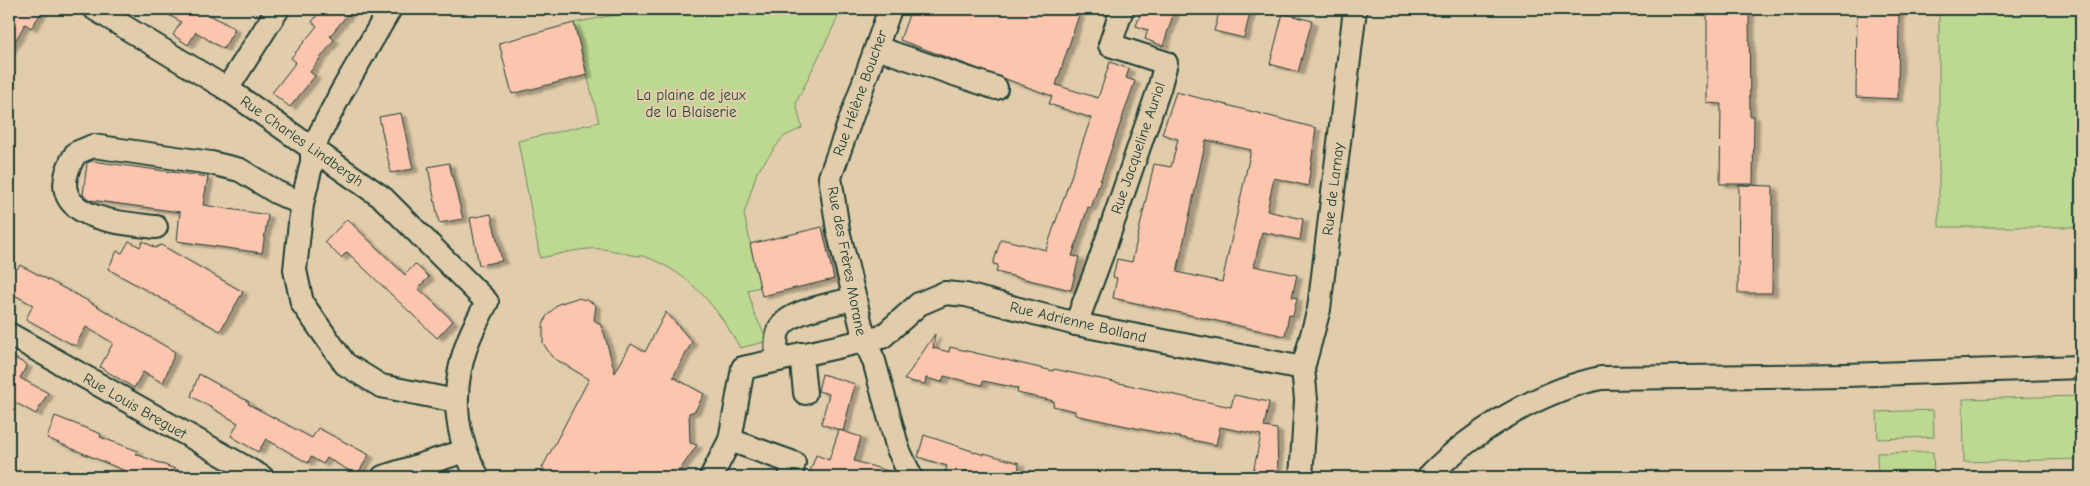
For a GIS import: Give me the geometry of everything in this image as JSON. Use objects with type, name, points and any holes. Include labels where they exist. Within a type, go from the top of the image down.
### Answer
[{"type":"street","name":"Rue Charles Lindbergh","points":[[95,9],[227,89],[383,198],[487,302],[467,343],[459,371],[456,401]]},
{"type":"street","points":[[227,89],[278,9]]},
{"type":"street","points":[[390,9],[342,91],[312,149],[312,162],[302,204],[295,270],[302,303],[345,364],[381,386],[456,401],[458,425],[465,451],[478,477]]},
{"type":"street","name":"Rue Hélène Boucher","points":[[830,176],[890,9]]},
{"type":"street","name":"Rue Jacqueline Auriol","points":[[1076,324],[1159,90],[1166,63],[1110,45],[1122,9]]},
{"type":"street","name":"Rue de Larnay","points":[[1303,368],[1319,309],[1355,9]]},
{"type":"street","points":[[877,48],[996,88]]},
{"type":"street","points":[[156,227],[91,216],[78,210],[70,202],[66,182],[67,172],[76,153],[93,146],[211,162],[240,170],[276,192],[302,204]]},
{"type":"street","name":"Rue des Frères Morane","points":[[730,440],[743,368],[865,341],[838,230],[830,176]]},
{"type":"street","name":"Rue Adrienne Bolland","points":[[865,341],[882,337],[919,304],[945,293],[966,295],[1076,324],[1303,368]]},
{"type":"street","points":[[776,360],[778,332],[788,318],[854,298]]},
{"type":"street","name":"Rue Louis Breguet","points":[[9,334],[262,477]]},
{"type":"street","points":[[865,341],[874,360],[898,449],[911,477]]},
{"type":"street","points":[[801,354],[805,392]]},
{"type":"street","points":[[1428,477],[1444,460],[1471,439],[1540,398],[1574,384],[1601,378],[1846,375],[2081,367]]},
{"type":"street","points":[[1301,477],[1306,400],[1303,368]]},
{"type":"street","points":[[711,477],[730,440],[794,463],[790,477]]},
{"type":"street","points":[[383,477],[465,451]]},
{"type":"green space","name":"La plaine de jeux de la Blaiserie","points":[[643,9],[842,9],[796,103],[802,128],[783,137],[757,172],[744,214],[760,287],[748,290],[754,313],[768,341],[740,348],[712,306],[689,282],[676,272],[646,257],[594,249],[577,250],[540,258],[518,141],[599,122],[574,23]]},
{"type":"green space","points":[[1939,9],[2081,9],[2081,227],[1939,227]]},
{"type":"green space","points":[[2081,396],[2081,459],[1964,462],[1963,399]]},
{"type":"green space","points":[[1933,410],[1934,437],[1878,439],[1877,412]]},
{"type":"green space","points":[[1933,452],[1934,477],[1878,477],[1877,453]]},
{"type":"building","points":[[9,9],[44,9],[31,28],[25,24],[9,52],[9,20],[11,15],[9,14]]},
{"type":"building","points":[[159,9],[199,9],[235,29],[223,49],[196,32],[188,45],[173,35],[181,22]]},
{"type":"building","points":[[322,9],[352,9],[330,36],[334,40],[310,72],[315,76],[290,107],[272,93],[296,62],[291,58],[317,26],[312,22]]},
{"type":"building","points":[[911,9],[1063,9],[1079,15],[1056,85],[1098,98],[1110,62],[1129,69],[1126,78],[1135,81],[1091,208],[1088,207],[1072,256],[1079,257],[1071,290],[996,272],[998,265],[993,264],[1001,239],[1046,250],[1091,118],[1049,104],[1052,96],[900,40]]},
{"type":"building","points":[[1142,9],[1175,9],[1163,46],[1145,39],[1148,30],[1136,26]]},
{"type":"building","points":[[1220,9],[1251,9],[1244,38],[1214,31]]},
{"type":"building","points":[[1707,9],[1749,9],[1750,116],[1754,116],[1753,184],[1720,184],[1721,104],[1707,103]]},
{"type":"building","points":[[1857,9],[1899,9],[1898,99],[1856,97]]},
{"type":"building","points":[[1283,13],[1312,21],[1298,72],[1270,64]]},
{"type":"building","points":[[574,23],[587,75],[512,94],[499,43]]},
{"type":"building","points":[[1176,92],[1316,128],[1308,186],[1274,178],[1267,211],[1303,219],[1300,240],[1262,232],[1254,266],[1297,275],[1292,297],[1297,298],[1293,316],[1289,315],[1285,336],[1113,298],[1117,278],[1113,277],[1117,259],[1132,262],[1154,164],[1171,167],[1178,139],[1162,134]],"holes":[[[1206,140],[1251,150],[1222,282],[1177,272]]]},
{"type":"building","points":[[401,113],[413,169],[391,173],[379,117]]},
{"type":"building","points":[[92,161],[208,177],[203,205],[268,215],[262,253],[177,241],[180,212],[90,200],[83,195],[87,163]]},
{"type":"building","points":[[449,163],[463,219],[439,223],[428,167]]},
{"type":"building","points":[[1739,185],[1773,186],[1772,293],[1738,293]]},
{"type":"building","points":[[491,214],[502,261],[479,265],[470,218]]},
{"type":"building","points":[[347,219],[405,275],[415,264],[429,277],[418,288],[453,321],[437,338],[347,252],[341,258],[325,242]]},
{"type":"building","points":[[822,227],[834,279],[762,296],[750,244]]},
{"type":"building","points":[[129,241],[140,247],[143,241],[155,248],[161,245],[243,292],[220,331],[108,269],[117,251],[122,253]]},
{"type":"building","points":[[9,265],[17,269],[20,265],[90,302],[175,352],[163,383],[143,372],[134,388],[100,367],[113,343],[86,327],[75,346],[26,319],[33,305],[9,292]]},
{"type":"building","points":[[577,298],[587,300],[596,305],[594,320],[600,324],[604,333],[615,373],[631,344],[645,352],[666,312],[692,342],[673,377],[704,394],[695,411],[689,413],[690,443],[697,445],[675,477],[553,477],[544,472],[545,470],[542,468],[589,379],[552,357],[543,343],[543,326],[546,317],[558,304]]},
{"type":"building","points":[[935,334],[933,348],[949,352],[950,347],[1053,371],[1054,369],[1231,407],[1234,395],[1269,402],[1264,427],[1277,429],[1278,477],[1252,477],[1261,435],[1220,427],[1216,445],[1075,415],[1075,411],[1053,406],[1054,401],[1017,393],[1018,388],[983,381],[982,385],[944,376],[942,382],[926,378],[925,384],[904,380]]},
{"type":"building","points":[[9,355],[27,365],[20,378],[48,393],[36,414],[9,399]]},
{"type":"building","points":[[199,374],[249,402],[248,404],[312,438],[318,428],[369,455],[357,475],[327,458],[323,464],[311,457],[308,463],[266,439],[258,452],[231,436],[238,423],[191,396]]},
{"type":"building","points":[[822,374],[855,384],[843,431],[821,424],[829,394],[818,391]]},
{"type":"building","points":[[55,416],[101,434],[100,437],[138,451],[136,454],[193,476],[128,477],[130,473],[47,438]]},
{"type":"building","points":[[839,430],[861,437],[854,461],[895,473],[895,477],[825,477],[810,472],[816,455],[829,460]]},
{"type":"building","points":[[924,435],[984,455],[984,453],[1019,463],[1018,477],[985,477],[964,471],[962,477],[944,477],[947,466],[918,457]]}]
